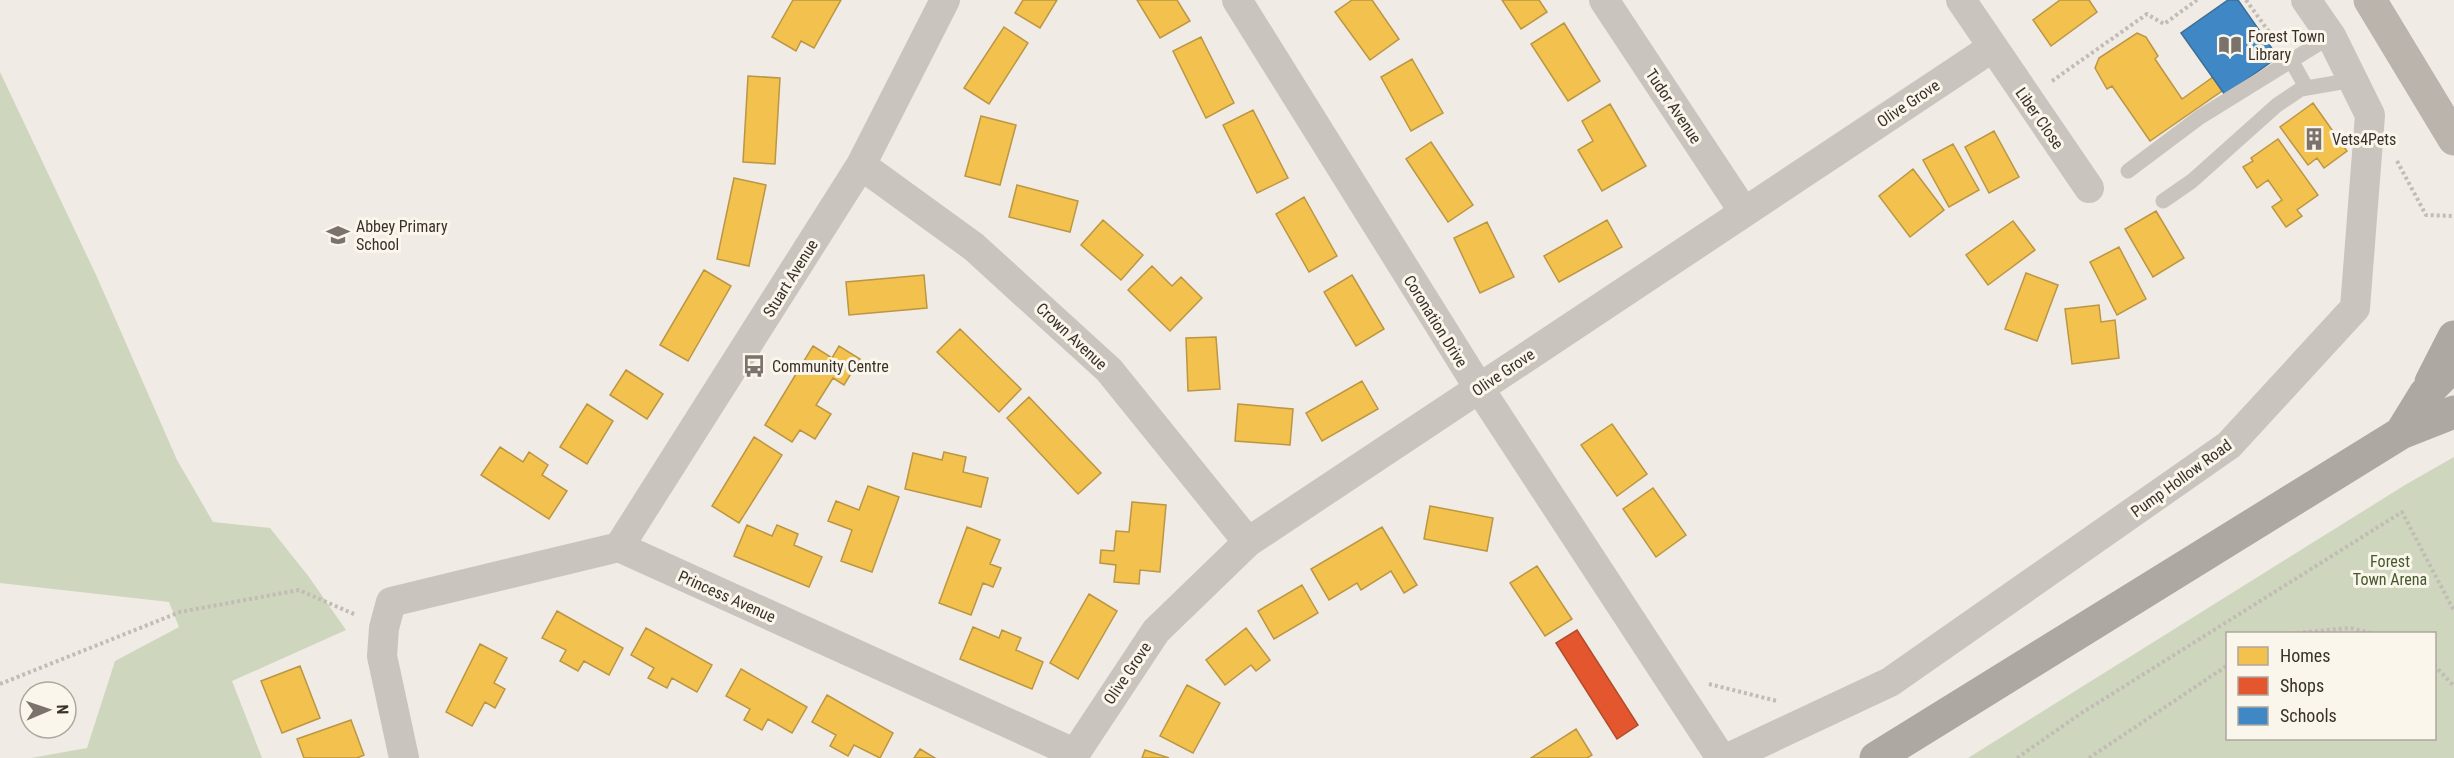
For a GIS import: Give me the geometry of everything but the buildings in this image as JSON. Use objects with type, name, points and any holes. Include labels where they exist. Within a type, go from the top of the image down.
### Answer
[{"type":"main road","points":[[2370,0],[2454,139]]},
{"type":"main road","points":[[2440,388],[2454,337]]},
{"type":"main road","points":[[2401,433],[2440,388],[2454,365]]},
{"type":"main road","points":[[1876,758],[2401,433],[2454,412]]},
{"type":"street","name":"Stuart Avenue","points":[[619,547],[861,165],[945,0]]},
{"type":"street","name":"Coronation Drive","points":[[1237,0],[1479,388],[1721,758]]},
{"type":"street","name":"Tudor Avenue","points":[[1604,0],[1744,212]]},
{"type":"street","name":"Liber Close","points":[[1961,0],[2026,99],[2089,188]]},
{"type":"street","name":"Pump Hollow Road","points":[[1728,758],[1890,682],[2229,445],[2355,308],[2370,115],[2331,36],[2306,0]]},
{"type":"street","name":"Olive Grove","points":[[1073,755],[1156,631],[1248,542],[1993,47]]},
{"type":"street","name":"Crown Avenue","points":[[861,165],[974,247],[1109,370],[1248,542]]},
{"type":"street","points":[[404,758],[382,656],[384,628],[391,603],[619,547]]},
{"type":"street","name":"Princess Avenue","points":[[619,547],[1073,755]]},
{"type":"lane","points":[[2128,171],[2200,117],[2331,36]]},
{"type":"lane","points":[[2291,60],[2306,87]]},
{"type":"lane","points":[[2163,201],[2192,181],[2277,105],[2306,87],[2353,80]]},
{"type":"path","points":[[2026,99],[2147,14],[2163,24],[2197,0]]},
{"type":"path","points":[[2246,0],[2279,45]]},
{"type":"path","points":[[2367,145],[2388,146],[2426,215],[2454,216]]},
{"type":"path","points":[[2017,758],[2080,714],[2402,512],[2454,611]]},
{"type":"path","points":[[0,684],[180,612],[299,590],[384,628]]},
{"type":"path","points":[[2298,632],[2349,628],[2371,632]]},
{"type":"path","points":[[2089,758],[2226,666]]},
{"type":"path","points":[[2436,667],[2454,686]]},
{"type":"path","points":[[1665,672],[1778,702]]},
{"type":"green space","points":[[0,72],[97,277],[177,460],[213,522],[270,528],[309,577],[346,630],[232,681],[262,758],[31,758],[87,748],[115,661],[179,627],[169,602],[0,583]]},
{"type":"green space","name":"Forest Town Arena","points":[[2454,457],[2454,758],[1968,758],[2405,485]]},
{"type":"place","name":"Forest Town Library","points":[[2230,45]]},
{"type":"place","name":"Vets4Pets","points":[[2314,139]]},
{"type":"place","name":"Abbey Primary School","points":[[338,235]]},
{"type":"place","name":"Community Centre","points":[[754,366]]}]
